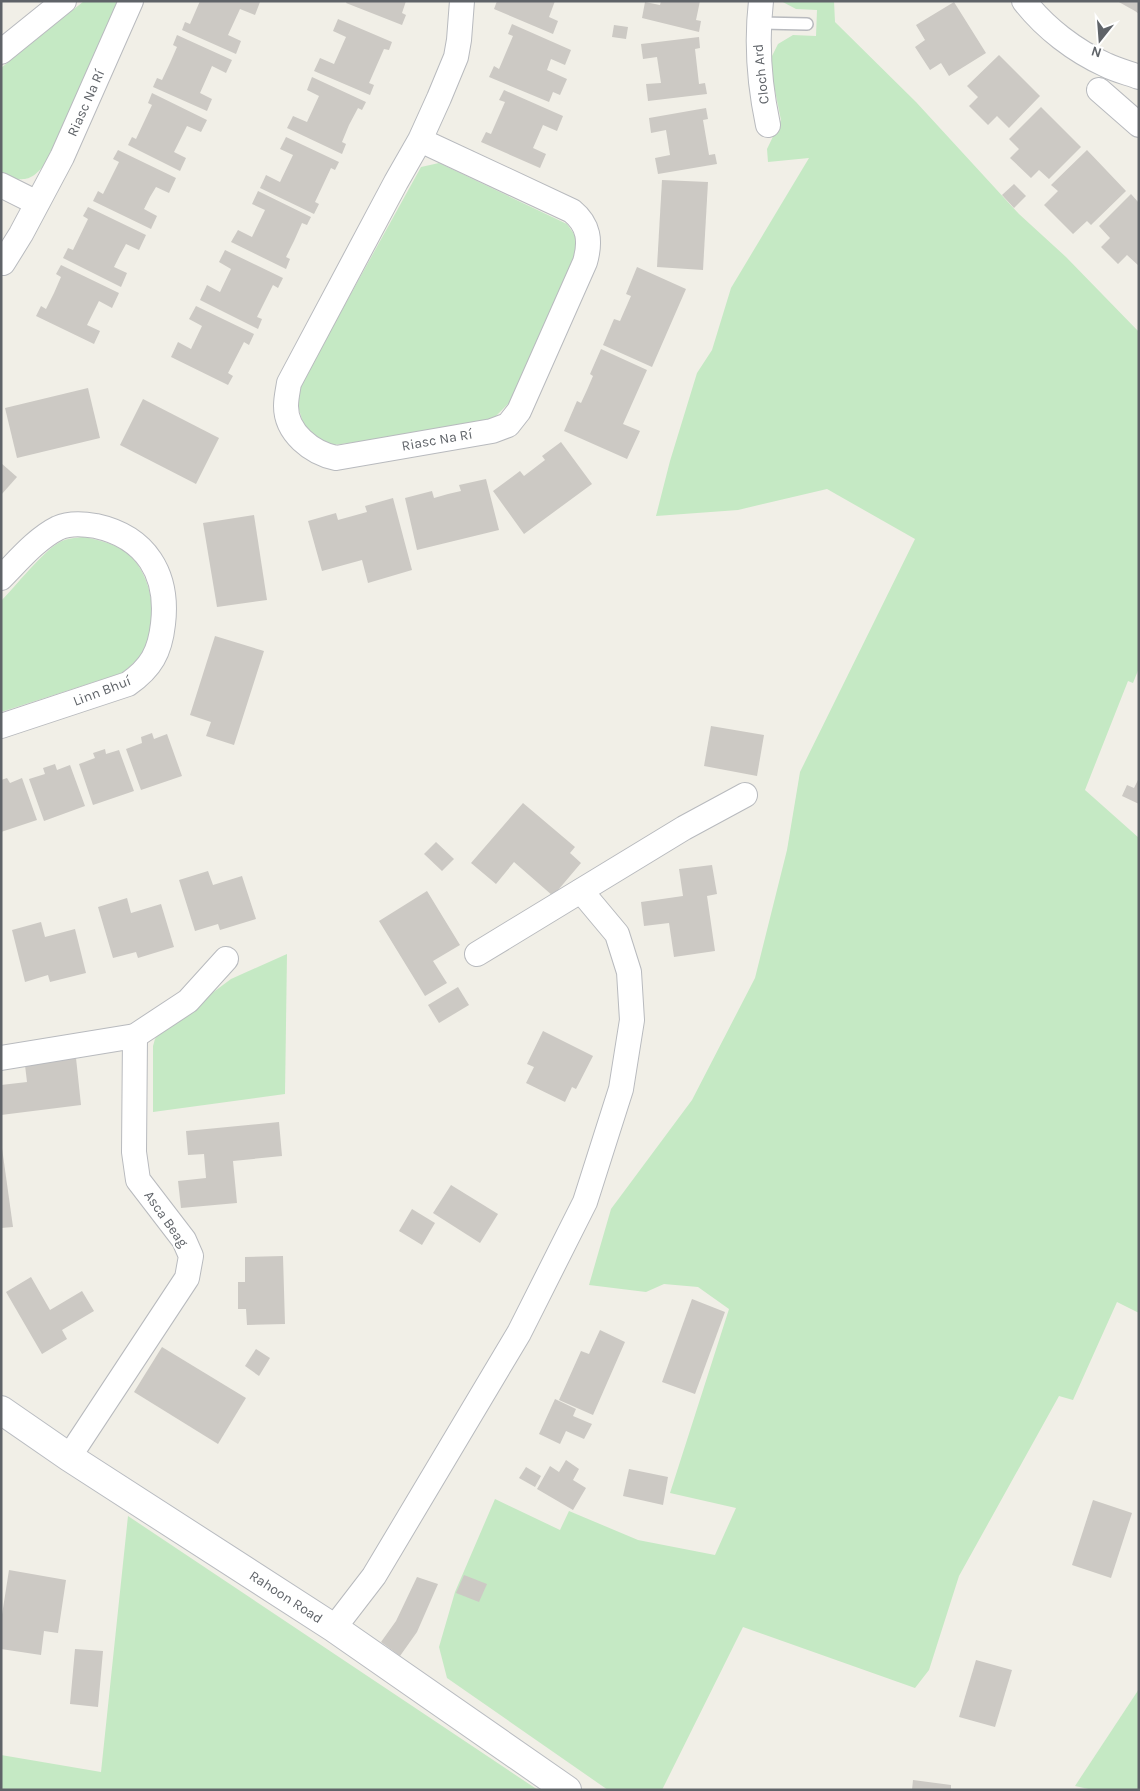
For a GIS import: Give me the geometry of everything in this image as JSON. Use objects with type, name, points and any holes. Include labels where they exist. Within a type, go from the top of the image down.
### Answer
[{"type":"street","points":[[1,52],[64,1]]},
{"type":"street","name":"Riasc Na Rí","points":[[3,264],[62,157],[131,1]]},
{"type":"street","name":"Riasc Na Rí","points":[[420,140],[572,211],[579,217],[587,229],[588,245],[585,262],[519,411],[508,425],[492,431],[336,458],[327,456],[310,447],[292,427],[286,408],[289,383],[420,140],[456,57],[460,40],[462,1]]},
{"type":"street","points":[[1024,1],[1054,33],[1089,57],[1139,77]]},
{"type":"street","name":"Cloch Ard","points":[[760,12],[758,67],[761,94],[768,125]]},
{"type":"street","points":[[1099,90],[1139,125]]},
{"type":"street","points":[[1,185],[38,203]]},
{"type":"street","name":"Linn Bhuí","points":[[1,578],[27,551],[59,527],[76,524],[89,525],[122,535],[136,543],[146,553],[161,579],[165,611],[163,628],[155,656],[142,675],[121,686],[1,726]]},
{"type":"street","points":[[478,954],[684,828],[745,795]]},
{"type":"street","points":[[334,1628],[374,1576],[519,1332],[585,1202],[621,1089],[632,1020],[629,972],[617,934],[581,891]]},
{"type":"street","points":[[1,1058],[135,1036],[188,1001],[226,959]]},
{"type":"street","name":"Asca Beag","points":[[69,1457],[187,1278],[191,1256],[184,1240],[138,1180],[134,1152],[135,1036]]},
{"type":"street","name":"Rahoon Road","points":[[1,1410],[69,1457],[334,1628],[567,1790]]},
{"type":"lane","name":"Cloch Ard","points":[[760,12],[806,24]]},
{"type":"green space","points":[[84,1],[119,1],[49,160],[33,176],[28,178],[18,179],[1,176],[1,68]]},
{"type":"green space","points":[[781,1],[834,1],[835,22],[916,102],[1019,214],[1066,257],[1139,332],[1139,668],[1133,683],[1128,681],[1085,790],[1139,838],[1139,1313],[1117,1302],[1073,1400],[1059,1396],[959,1576],[929,1670],[915,1688],[743,1627],[662,1790],[608,1790],[447,1678],[439,1647],[455,1592],[495,1499],[560,1530],[569,1511],[638,1540],[715,1555],[736,1508],[670,1493],[729,1309],[698,1287],[664,1284],[646,1292],[589,1285],[611,1209],[692,1100],[755,978],[787,850],[800,772],[915,539],[827,489],[738,510],[656,516],[670,461],[697,373],[712,350],[731,288],[809,158],[768,162],[767,149],[781,120],[773,81],[771,58],[778,44],[793,35],[816,36],[817,10],[796,9]]},
{"type":"green space","points":[[439,163],[567,224],[577,238],[577,256],[510,402],[494,418],[414,434],[334,445],[318,440],[303,423],[298,406],[301,384],[421,167]]},
{"type":"green space","points":[[83,537],[114,545],[123,550],[133,558],[140,569],[150,594],[152,608],[150,635],[145,647],[141,655],[122,673],[1,712],[1,601],[53,547],[71,538]]},
{"type":"green space","points":[[287,954],[285,1094],[153,1112],[153,1046],[155,1039],[161,1031],[231,979]]},
{"type":"green space","points":[[128,1516],[538,1790],[1,1790],[1,1755],[101,1772]]},
{"type":"green space","points":[[1139,1689],[1139,1790],[1093,1790],[1075,1786]]},
{"type":"building","points":[[200,1],[260,2],[255,15],[240,9],[228,35],[241,41],[236,54],[182,30],[185,22],[190,24]]},
{"type":"building","points":[[347,1],[406,1],[402,13],[406,15],[402,25],[346,3]]},
{"type":"building","points":[[497,1],[555,1],[549,17],[558,21],[553,34],[494,9]]},
{"type":"building","points":[[661,1],[700,1],[696,20],[701,21],[699,32],[642,18],[645,2],[660,5]]},
{"type":"building","points":[[1117,1],[1139,1],[1139,14],[1135,11]]},
{"type":"building","points":[[954,2],[986,53],[949,76],[941,63],[930,70],[915,47],[925,40],[916,25]]},
{"type":"building","points":[[338,19],[392,42],[389,50],[384,49],[369,83],[374,85],[370,95],[314,71],[320,58],[334,64],[346,37],[333,31]]},
{"type":"building","points":[[512,24],[571,50],[565,65],[551,59],[547,70],[567,79],[560,95],[553,92],[549,102],[489,77],[494,66],[499,69],[513,36],[508,34]]},
{"type":"building","points":[[614,25],[628,27],[626,39],[612,37]]},
{"type":"building","points":[[177,35],[232,60],[226,73],[212,66],[200,93],[212,99],[207,111],[153,87],[157,78],[162,80],[170,63],[177,47],[173,45]]},
{"type":"building","points":[[699,37],[700,48],[695,49],[699,84],[705,83],[707,94],[648,101],[646,84],[661,83],[657,57],[643,59],[641,44]]},
{"type":"building","points":[[999,55],[1040,96],[1009,128],[997,116],[988,125],[969,106],[978,97],[967,86]]},
{"type":"building","points":[[312,77],[366,102],[362,110],[358,108],[349,125],[342,142],[346,144],[342,154],[287,128],[293,116],[307,122],[319,96],[307,90]]},
{"type":"building","points":[[504,90],[563,116],[557,131],[543,125],[533,148],[546,154],[540,168],[481,142],[486,132],[491,134],[505,102],[499,100]]},
{"type":"building","points":[[152,93],[207,120],[201,132],[187,126],[174,152],[186,158],[180,171],[128,145],[132,137],[136,139],[152,105],[148,103]]},
{"type":"building","points":[[1041,107],[1081,147],[1049,179],[1039,170],[1031,178],[1010,158],[1019,149],[1009,139]]},
{"type":"building","points":[[706,108],[708,119],[703,120],[709,155],[715,154],[717,164],[658,174],[655,158],[670,155],[666,130],[651,133],[649,118]]},
{"type":"building","points":[[286,137],[339,162],[335,170],[331,168],[315,202],[319,204],[314,214],[260,188],[266,175],[280,182],[293,155],[280,149]]},
{"type":"building","points":[[118,150],[176,178],[169,193],[156,187],[144,209],[157,216],[151,229],[93,201],[98,191],[103,194],[119,162],[113,159]]},
{"type":"building","points":[[1087,150],[1126,191],[1091,225],[1087,221],[1073,234],[1044,205],[1058,191],[1051,185]]},
{"type":"building","points":[[662,180],[708,182],[703,270],[657,267]]},
{"type":"building","points":[[1014,184],[1026,196],[1014,208],[1002,195]]},
{"type":"building","points":[[258,191],[311,217],[307,225],[302,223],[286,257],[290,259],[286,269],[231,242],[238,230],[252,237],[265,210],[252,204]]},
{"type":"building","points":[[1131,194],[1139,203],[1139,266],[1127,255],[1118,264],[1101,247],[1110,238],[1099,226]]},
{"type":"building","points":[[88,207],[146,235],[139,250],[126,244],[114,267],[127,273],[121,287],[63,258],[68,248],[73,250],[88,219],[83,216]]},
{"type":"building","points":[[225,250],[283,278],[278,288],[273,285],[257,317],[262,319],[258,329],[200,300],[207,285],[220,292],[231,269],[219,262]]},
{"type":"building","points":[[61,265],[119,293],[112,308],[99,301],[87,325],[100,331],[94,344],[36,316],[41,306],[46,309],[54,293],[61,277],[56,274]]},
{"type":"building","points":[[637,267],[686,289],[652,367],[603,345],[614,319],[620,321],[631,296],[626,294]]},
{"type":"building","points":[[196,306],[254,334],[249,345],[244,342],[228,373],[233,376],[228,385],[171,357],[178,342],[191,349],[202,326],[189,319]]},
{"type":"building","points":[[601,349],[647,370],[623,424],[640,431],[627,459],[564,431],[577,401],[581,403],[587,390],[593,376],[590,374]]},
{"type":"building","points":[[88,388],[100,438],[17,458],[5,408]]},
{"type":"building","points":[[143,399],[219,438],[196,484],[120,445]]},
{"type":"building","points":[[561,442],[592,484],[524,534],[493,491],[520,471],[524,476],[545,460],[542,456]]},
{"type":"building","points":[[1,463],[17,477],[1,495]]},
{"type":"building","points":[[486,479],[499,530],[417,550],[405,498],[432,491],[434,498],[461,491],[459,485]]},
{"type":"building","points":[[393,498],[412,570],[368,583],[362,560],[322,571],[308,521],[336,513],[338,520],[367,512],[365,506]]},
{"type":"building","points":[[254,515],[267,600],[217,607],[203,523]]},
{"type":"building","points":[[215,636],[264,651],[234,745],[206,736],[211,722],[190,715]]},
{"type":"building","points":[[711,726],[764,735],[757,776],[704,766]]},
{"type":"building","points":[[152,733],[154,739],[167,734],[182,776],[141,790],[126,749],[142,743],[141,737]]},
{"type":"building","points":[[105,749],[106,754],[119,750],[134,791],[93,805],[79,764],[95,758],[93,753]]},
{"type":"building","points":[[55,764],[57,770],[70,765],[85,806],[44,821],[29,779],[45,774],[43,768]]},
{"type":"building","points":[[7,778],[10,783],[22,778],[37,820],[1,832],[1,780]]},
{"type":"building","points":[[1139,778],[1139,804],[1122,796],[1127,785],[1134,788]]},
{"type":"building","points":[[523,803],[575,847],[570,853],[581,863],[553,896],[514,862],[496,884],[471,863]]},
{"type":"building","points":[[436,842],[454,859],[442,871],[424,854]]},
{"type":"building","points":[[712,865],[717,894],[707,896],[715,951],[674,957],[669,923],[644,926],[641,902],[683,896],[679,869]]},
{"type":"building","points":[[208,871],[213,885],[242,876],[256,919],[220,930],[218,924],[195,931],[179,880]]},
{"type":"building","points":[[427,891],[460,945],[433,961],[447,983],[425,996],[379,921]]},
{"type":"building","points":[[127,898],[131,913],[161,904],[174,947],[138,958],[136,952],[113,958],[98,907]]},
{"type":"building","points":[[41,922],[45,937],[75,929],[86,973],[50,982],[48,975],[25,982],[12,930]]},
{"type":"building","points":[[458,987],[469,1005],[439,1023],[428,1005]]},
{"type":"building","points":[[543,1031],[593,1056],[576,1089],[572,1087],[565,1102],[526,1083],[534,1067],[527,1064]]},
{"type":"building","points":[[76,1058],[81,1105],[1,1115],[1,1085],[27,1082],[25,1065]]},
{"type":"building","points":[[279,1122],[282,1156],[233,1161],[237,1203],[181,1208],[178,1181],[206,1178],[204,1154],[188,1155],[186,1131]]},
{"type":"building","points":[[1,1149],[13,1227],[1,1228]]},
{"type":"building","points":[[451,1185],[498,1214],[480,1243],[433,1213]]},
{"type":"building","points":[[412,1209],[435,1223],[422,1245],[399,1231]]},
{"type":"building","points":[[283,1256],[285,1324],[247,1325],[246,1309],[238,1309],[238,1282],[245,1282],[245,1257]]},
{"type":"building","points":[[31,1277],[50,1310],[82,1291],[94,1311],[62,1330],[67,1339],[42,1354],[6,1292]]},
{"type":"building","points":[[692,1299],[725,1312],[695,1394],[662,1382]]},
{"type":"building","points":[[600,1330],[625,1342],[593,1415],[559,1400],[581,1351],[589,1354]]},
{"type":"building","points":[[162,1347],[246,1398],[218,1444],[134,1392]]},
{"type":"building","points":[[256,1349],[270,1358],[259,1376],[245,1366]]},
{"type":"building","points":[[555,1399],[576,1409],[573,1416],[592,1424],[584,1439],[566,1431],[560,1444],[539,1434]]},
{"type":"building","points":[[566,1460],[579,1469],[573,1480],[586,1488],[573,1510],[537,1489],[550,1466],[559,1472]]},
{"type":"building","points":[[526,1467],[541,1476],[535,1487],[519,1478]]},
{"type":"building","points":[[629,1469],[668,1477],[663,1505],[623,1496]]},
{"type":"building","points":[[1093,1500],[1132,1513],[1111,1578],[1072,1565]]},
{"type":"building","points":[[9,1570],[66,1580],[58,1633],[44,1631],[41,1655],[1,1649],[1,1621]]},
{"type":"building","points":[[464,1575],[487,1584],[479,1602],[456,1593]]},
{"type":"building","points":[[417,1577],[438,1584],[417,1632],[400,1656],[381,1642],[396,1621]]},
{"type":"building","points":[[75,1649],[103,1651],[98,1707],[70,1704]]},
{"type":"building","points":[[976,1660],[1012,1670],[995,1727],[959,1717]]},
{"type":"building","points":[[913,1780],[951,1785],[951,1790],[912,1790]]}]
